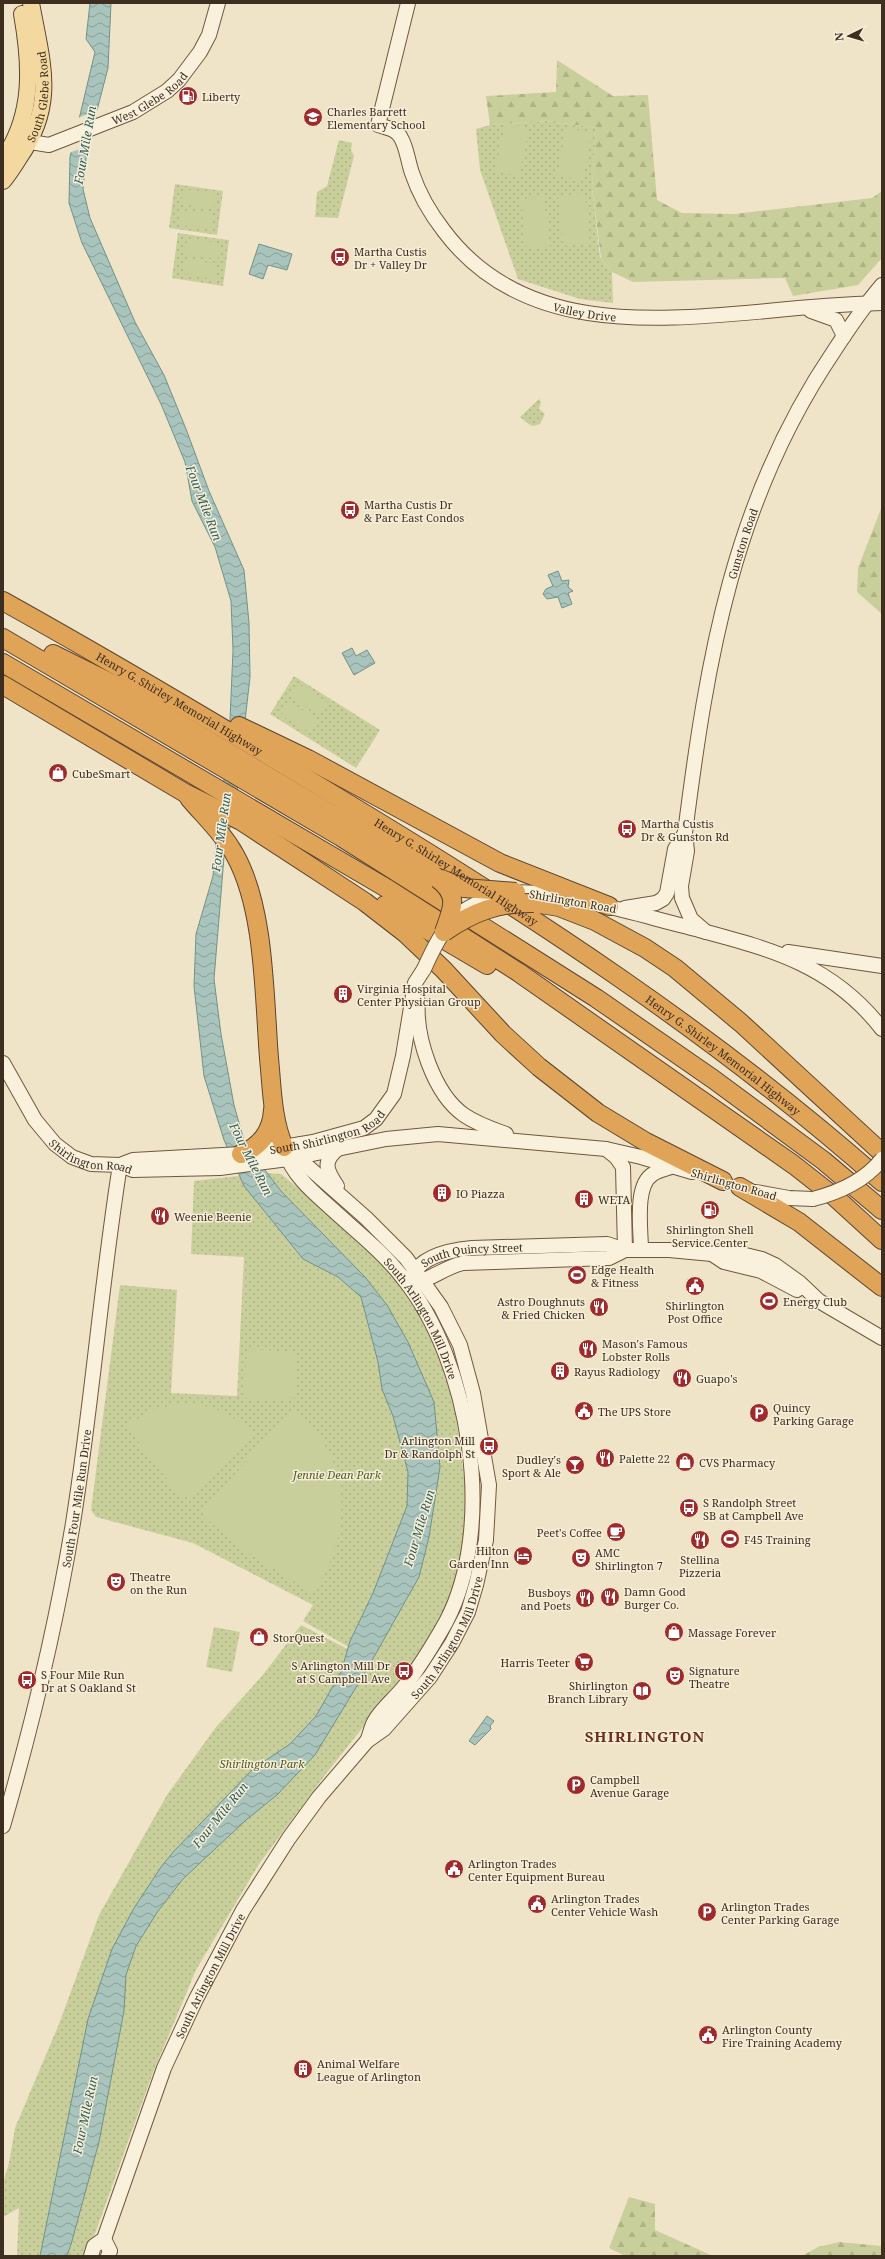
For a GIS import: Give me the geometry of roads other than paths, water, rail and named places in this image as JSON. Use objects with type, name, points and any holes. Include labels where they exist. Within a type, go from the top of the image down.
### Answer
[{"type":"highway","name":"Henry G. Shirley Memorial Highway","points":[[3,601],[251,739],[597,960],[702,1034],[841,1146],[882,1182]]},
{"type":"highway","points":[[3,632],[101,677],[248,762],[436,877],[464,888],[516,892]]},
{"type":"highway","points":[[3,638],[341,837],[596,998],[713,1079],[818,1156],[882,1210]]},
{"type":"highway","points":[[3,662],[200,776],[388,889],[518,972],[794,1166],[836,1198],[882,1240]]},
{"type":"highway","points":[[3,685],[193,799],[242,821],[302,859],[377,910],[405,933],[443,969],[503,1034],[533,1062],[598,1113],[646,1142],[731,1184],[798,1222],[882,1287]]},
{"type":"highway","points":[[251,739],[308,759],[500,863],[614,908]]},
{"type":"highway","points":[[193,799],[235,856],[251,892],[258,930],[273,1102],[270,1128],[275,1152],[252,1150],[241,1154]]},
{"type":"highway","points":[[302,859],[614,1039]]},
{"type":"highway","points":[[436,877],[450,890],[452,896],[450,914],[444,932]]},
{"type":"highway","points":[[444,932],[477,912],[494,906],[513,902],[534,903],[559,907],[595,921],[645,948],[675,968],[736,1019],[882,1153]]},
{"type":"main road","name":"South Glebe Road","points":[[3,181],[22,141],[22,123],[29,86],[28,58],[20,3]]},
{"type":"main road","name":"South Glebe Road","points":[[3,159],[37,128],[44,92],[31,3]]},
{"type":"street","name":"West Glebe Road","points":[[22,141],[45,145],[57,142],[120,117],[147,104],[167,91],[179,80],[194,61],[209,35],[218,3]]},
{"type":"street","name":"Valley Drive","points":[[408,3],[395,62],[378,125],[395,131],[401,137],[418,188],[430,211],[454,243],[478,266],[509,288],[527,296],[572,311],[627,317],[706,316],[882,303]]},
{"type":"street","name":"Gunston Road","points":[[706,932],[691,920],[682,898],[681,886],[687,851],[685,834],[710,662],[739,548],[753,506],[783,438],[808,391],[866,304],[882,285]]},
{"type":"street","points":[[799,308],[832,318],[839,324],[844,336]]},
{"type":"street","name":"Gunston Road","points":[[614,908],[641,906],[663,899],[667,893],[675,849],[685,834]]},
{"type":"street","name":"Shirlington Road","points":[[528,1141],[489,1128],[463,1114],[439,1086],[428,1062],[420,1035],[417,1007],[419,987],[424,969],[434,946],[453,919],[464,909],[489,898],[516,892],[539,893],[614,908],[766,948],[810,967],[834,982],[870,1014],[882,1029]]},
{"type":"street","points":[[766,948],[865,965],[882,966]]},
{"type":"street","name":"South Shirlington Road","points":[[302,1150],[364,1128],[376,1119],[385,1108],[394,1094],[399,1078],[415,983],[424,969]]},
{"type":"street","name":"Shirlington Road","points":[[3,1063],[36,1120],[55,1144],[72,1157],[91,1164],[120,1165],[134,1170],[219,1162],[275,1152]]},
{"type":"street","name":"Shirlington Road","points":[[339,1148],[420,1134],[528,1141],[606,1149],[673,1166],[771,1196],[813,1198],[833,1194],[847,1188],[860,1180],[882,1159]]},
{"type":"street","points":[[339,1148],[330,1156],[327,1169],[347,1201]]},
{"type":"street","name":"South Shirlington Road","points":[[275,1152],[339,1148]]},
{"type":"street","points":[[606,1149],[616,1157],[623,1167],[625,1250]]},
{"type":"street","name":"South Arlington Mill Drive","points":[[91,2256],[94,2246],[104,2239],[164,2068],[224,1946],[254,1893],[289,1838],[319,1797],[367,1741],[384,1729],[430,1678],[452,1643],[468,1612],[486,1540],[489,1485],[468,1373],[460,1345],[441,1307],[415,1269],[406,1258],[347,1201],[306,1165],[302,1150]]},
{"type":"street","name":"South Arlington Mill Drive","points":[[275,1152],[311,1189],[384,1256],[408,1284],[421,1303],[438,1334],[457,1391],[467,1432],[473,1476],[471,1534],[466,1571],[455,1603],[427,1655],[375,1721],[367,1741]]},
{"type":"street","points":[[219,1162],[241,1154]]},
{"type":"street","name":"South Four Mile Run Drive","points":[[3,1826],[44,1669],[72,1524],[120,1165]]},
{"type":"street","points":[[641,1250],[640,1203],[645,1181],[652,1174],[673,1166]]},
{"type":"street","name":"South Quincy Street","points":[[408,1284],[415,1269],[438,1255],[472,1248],[607,1244],[625,1250],[668,1250],[712,1254],[725,1250],[747,1254],[768,1262],[800,1283],[814,1297],[882,1338]]},
{"type":"street","name":"South Quincy Street","points":[[408,1284],[423,1281],[446,1268],[463,1263],[609,1258],[625,1250]]},
{"type":"street","points":[[104,2239],[110,2251],[108,2256]]},
{"type":"water","name":"Four Mile Run","points":[[90,3],[111,3],[108,68],[87,149],[83,189],[90,218],[135,322],[164,375],[209,491],[244,570],[249,623],[250,677],[237,792],[224,857],[214,979],[221,1034],[234,1105],[245,1144],[281,1191],[365,1277],[387,1305],[408,1342],[434,1402],[440,1467],[429,1537],[419,1577],[366,1671],[315,1755],[277,1795],[246,1820],[183,1879],[158,1911],[136,1946],[126,1975],[124,2011],[99,2142],[72,2241],[67,2256],[40,2256],[88,2019],[112,1949],[134,1908],[161,1867],[174,1851],[253,1769],[290,1744],[316,1716],[341,1672],[350,1641],[373,1593],[407,1506],[408,1472],[393,1416],[382,1389],[378,1362],[361,1297],[338,1277],[303,1259],[244,1186],[224,1140],[204,1076],[194,986],[196,934],[213,876],[218,823],[229,744],[233,650],[231,601],[215,547],[192,501],[185,462],[161,404],[82,243],[69,203],[70,157],[95,52],[86,39]]},
{"type":"water","points":[[259,244],[292,254],[287,270],[268,265],[263,279],[249,274]]},
{"type":"water","points":[[558,571],[562,581],[569,580],[568,587],[573,591],[568,593],[572,604],[562,608],[558,597],[547,599],[543,594],[546,589],[553,586],[548,575]]},
{"type":"water","points":[[352,648],[356,656],[367,650],[375,663],[354,675],[342,653]]},
{"type":"water","points":[[487,1716],[494,1721],[490,1726],[491,1729],[475,1745],[469,1741]]},
{"type":"place","name":"Liberty","points":[[188,96]]},
{"type":"place","name":"Charles Barrett Elementary School","points":[[313,117]]},
{"type":"place","name":"Martha Custis Dr + Valley Dr","points":[[340,257]]},
{"type":"place","name":"Martha Custis Dr & Parc East Condos","points":[[350,510]]},
{"type":"place","name":"CubeSmart","points":[[58,773]]},
{"type":"place","name":"Martha Custis Dr & Gunston Rd","points":[[627,829]]},
{"type":"place","name":"Virginia Hospital Center Physician Group","points":[[343,994]]},
{"type":"place","name":"IO Piazza","points":[[442,1193]]},
{"type":"place","name":"WETA","points":[[584,1199]]},
{"type":"place","name":"Shirlington Shell Service Center","points":[[710,1210]]},
{"type":"place","name":"Weenie Beenie","points":[[160,1216]]},
{"type":"place","name":"Edge Health & Fitness","points":[[577,1275]]},
{"type":"place","name":"Shirlington Post Office","points":[[695,1286]]},
{"type":"place","name":"Energy Club","points":[[769,1301]]},
{"type":"place","name":"Astro Doughnuts & Fried Chicken","points":[[599,1307]]},
{"type":"place","name":"Mason's Famous Lobster Rolls","points":[[588,1349]]},
{"type":"place","name":"Rayus Radiology","points":[[560,1371]]},
{"type":"place","name":"Guapo's","points":[[682,1378]]},
{"type":"place","name":"The UPS Store","points":[[584,1411]]},
{"type":"place","name":"Quincy Parking Garage","points":[[759,1413]]},
{"type":"place","name":"Arlington Mill Dr & Randolph St","points":[[489,1446]]},
{"type":"place","name":"Palette 22","points":[[605,1458]]},
{"type":"place","name":"CVS Pharmacy","points":[[685,1462]]},
{"type":"place","name":"Dudley's Sport & Ale","points":[[575,1465]]},
{"type":"place","name":"S Randolph Street SB at Campbell Ave","points":[[689,1508]]},
{"type":"place","name":"Peet's Coffee","points":[[616,1532]]},
{"type":"place","name":"F45 Training","points":[[730,1539]]},
{"type":"place","name":"Stellina Pizzeria","points":[[700,1540]]},
{"type":"place","name":"Hilton Garden Inn","points":[[523,1556]]},
{"type":"place","name":"AMC Shirlington 7","points":[[581,1558]]},
{"type":"place","name":"Theatre on the Run","points":[[116,1582]]},
{"type":"place","name":"Damn Good Burger Co.","points":[[610,1597]]},
{"type":"place","name":"Busboys and Poets","points":[[585,1598]]},
{"type":"place","name":"Massage Forever","points":[[674,1632]]},
{"type":"place","name":"StorQuest","points":[[259,1637]]},
{"type":"place","name":"Harris Teeter","points":[[584,1662]]},
{"type":"place","name":"S Arlington Mill Dr at S Campbell Ave","points":[[404,1671]]},
{"type":"place","name":"Signature Theatre","points":[[675,1676]]},
{"type":"place","name":"S Four Mile Run Dr at S Oakland St","points":[[27,1680]]},
{"type":"place","name":"Shirlington Branch Library","points":[[642,1691]]},
{"type":"place","name":"Campbell Avenue Garage","points":[[576,1785]]},
{"type":"place","name":"Arlington Trades Center Equipment Bureau","points":[[454,1869]]},
{"type":"place","name":"Arlington Trades Center Vehicle Wash","points":[[537,1904]]},
{"type":"place","name":"Arlington Trades Center Parking Garage","points":[[707,1912]]},
{"type":"place","name":"Arlington County Fire Training Academy","points":[[708,2035]]},
{"type":"place","name":"Animal Welfare League of Arlington","points":[[303,2069]]},
{"type":"district","name":"SHIRLINGTON","points":[[645,1736]]},
{"type":"park label","name":"Jennie Dean Park","points":[[337,1474]]},
{"type":"park label","name":"Shirlington Park","points":[[262,1763]]}]
